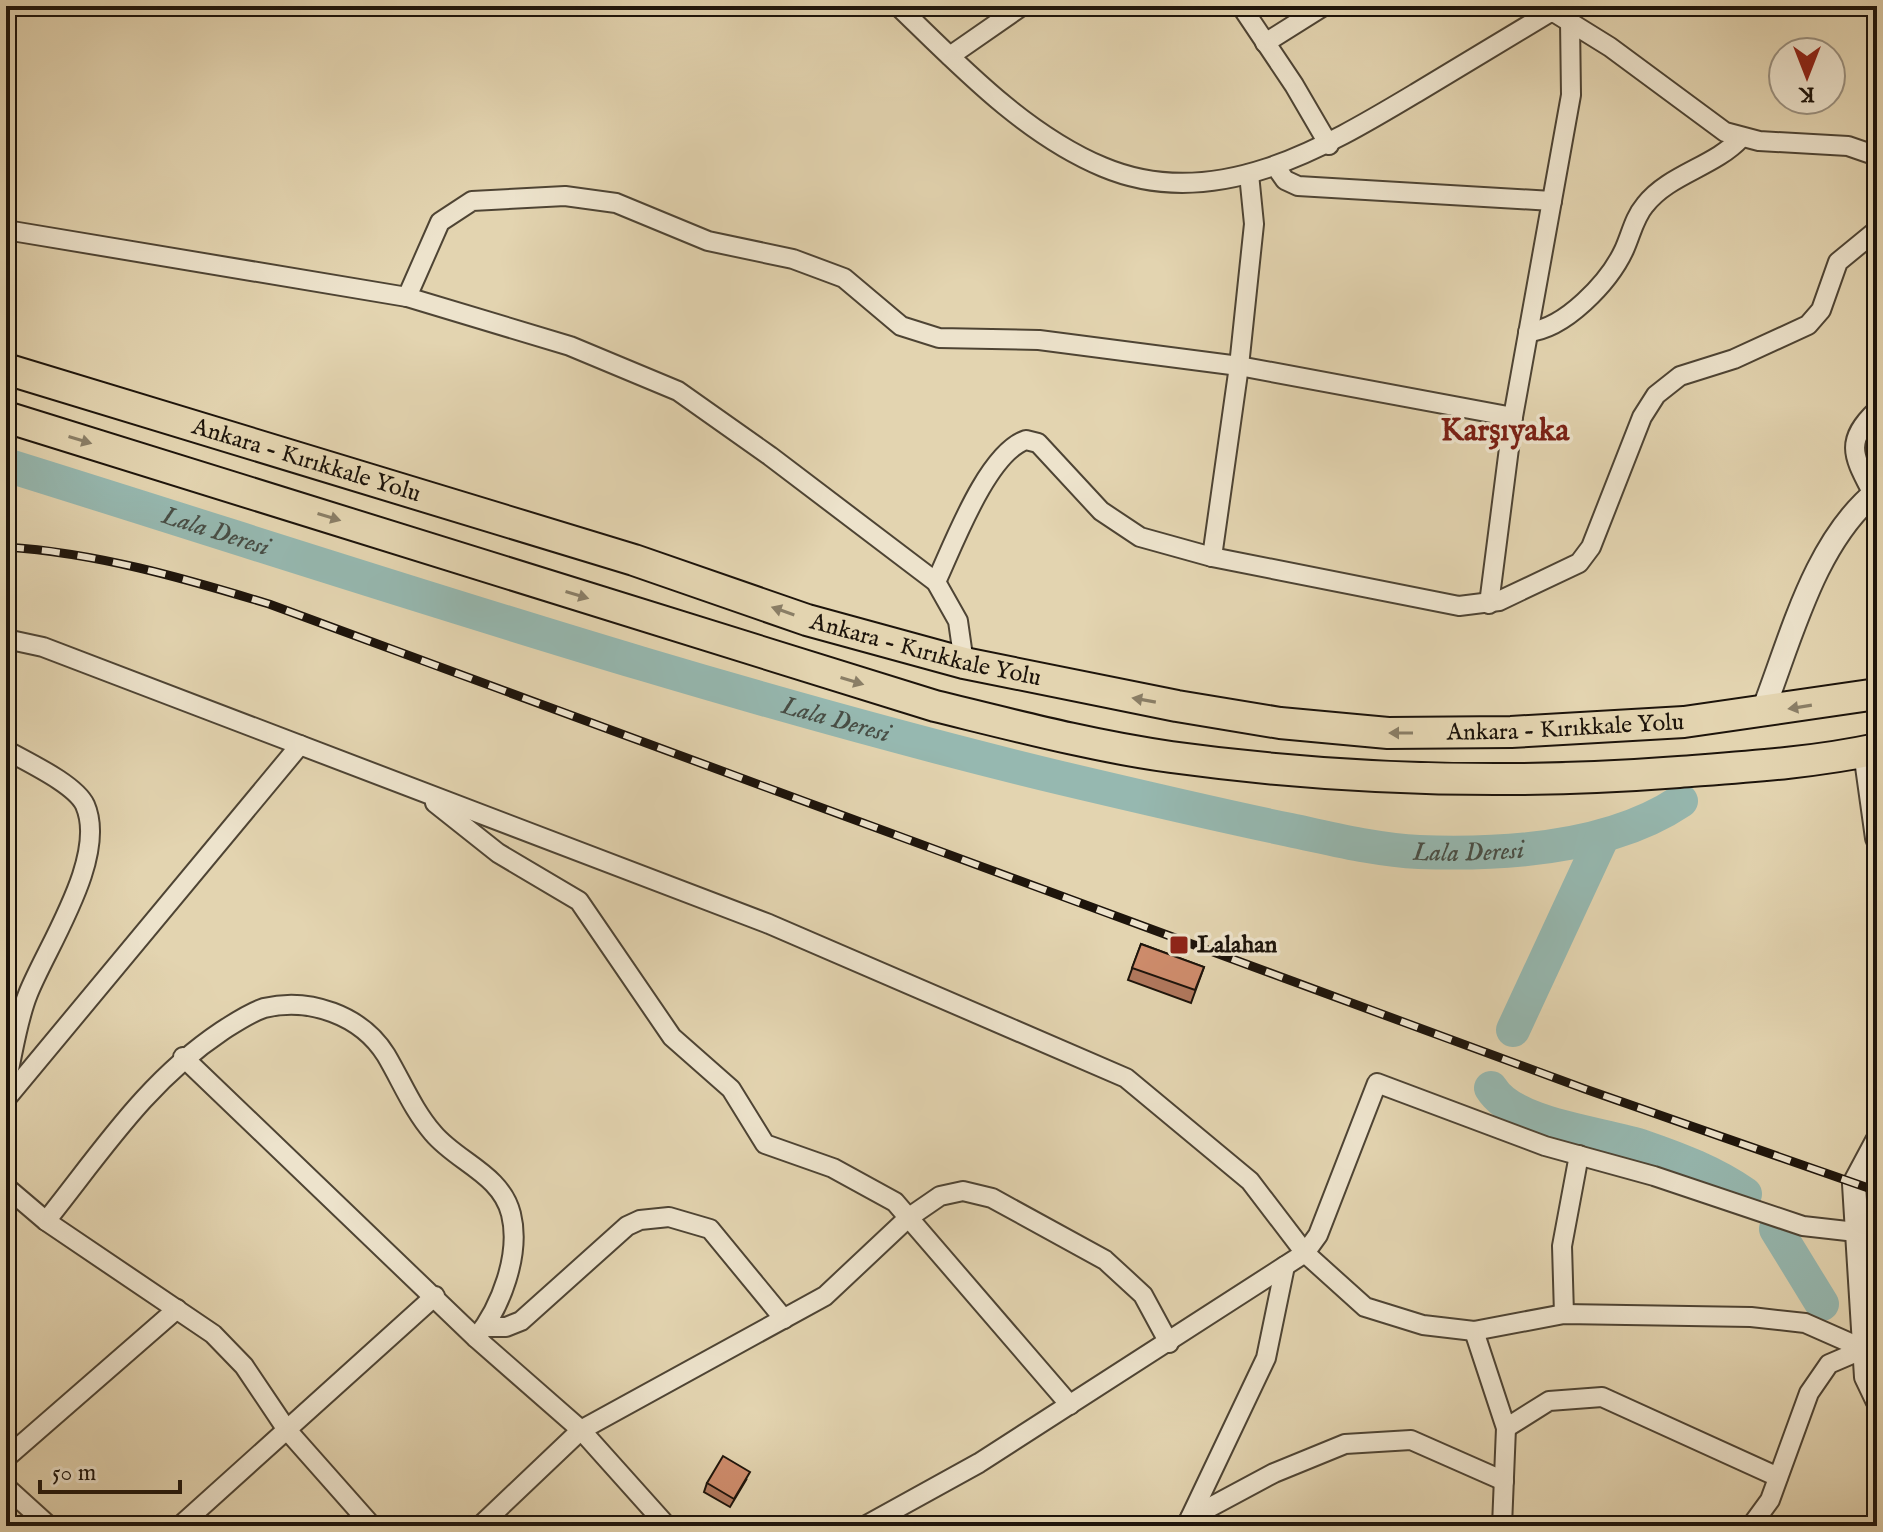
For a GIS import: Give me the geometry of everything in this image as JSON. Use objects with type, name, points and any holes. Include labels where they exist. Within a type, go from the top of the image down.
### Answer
[{"type":"highway","name":"Ankara - Kırıkkale Yolu","points":[[6,369],[634,560],[807,620],[1054,684],[1280,723],[1388,733],[1605,727],[1762,713],[1877,694]]},
{"type":"highway","name":"Ankara - Kırıkkale Yolu","points":[[6,417],[935,706],[1047,733],[1168,757],[1347,774],[1507,779],[1620,776],[1753,766],[1871,750]]},
{"type":"street","points":[[898,6],[989,91],[1068,150],[1105,168],[1144,179],[1173,182],[1249,174],[1276,167],[1329,145],[1556,13]]},
{"type":"street","points":[[950,56],[1022,6]]},
{"type":"street","points":[[1241,6],[1329,145]]},
{"type":"street","points":[[1265,43],[1324,6]]},
{"type":"street","points":[[1556,13],[1725,132],[1741,138],[1848,146],[1877,156]]},
{"type":"street","points":[[1489,604],[1513,417],[1571,95],[1556,13]]},
{"type":"street","points":[[1528,332],[1546,329],[1599,288],[1618,262],[1637,217],[1652,197],[1718,159],[1741,138]]},
{"type":"street","points":[[1276,167],[1285,180],[1298,186],[1552,201]]},
{"type":"street","points":[[1212,557],[1239,366],[1254,224],[1249,174]]},
{"type":"street","points":[[407,297],[440,222],[472,201],[565,196],[616,203],[708,241],[793,259],[844,278],[901,326],[939,338],[1039,340],[1239,366],[1513,417]]},
{"type":"street","points":[[6,230],[407,297],[570,346],[678,391],[770,456],[936,582],[958,621],[964,663]]},
{"type":"street","points":[[936,582],[982,483],[1013,447],[1026,440],[1038,443],[1101,511],[1124,530],[1212,557],[1459,606],[1489,604],[1564,573],[1585,556],[1642,417],[1656,395],[1680,376],[1734,359],[1808,325],[1824,302],[1838,262],[1877,230]]},
{"type":"street","points":[[1762,713],[1828,547],[1858,506],[1875,492],[1854,449],[1858,430],[1877,410]]},
{"type":"street","points":[[6,639],[43,647],[769,924],[1126,1078],[1250,1181],[1305,1253],[1365,1307],[1423,1325],[1474,1331],[1564,1314],[1751,1317],[1805,1323],[1871,1351]]},
{"type":"street","points":[[6,1099],[300,745]]},
{"type":"street","points":[[6,750],[74,791],[85,805],[90,843],[66,914],[27,995],[6,1083]]},
{"type":"street","points":[[1871,750],[1877,838]]},
{"type":"street","points":[[421,791],[498,853],[579,901],[672,1037],[731,1089],[765,1144],[833,1168],[895,1202],[1070,1405]]},
{"type":"street","points":[[46,1221],[151,1089],[183,1057],[246,1015],[286,1005],[331,1011],[352,1021],[372,1038],[433,1133],[486,1175],[501,1191],[511,1214],[513,1240],[505,1285],[481,1333]]},
{"type":"street","points":[[183,1057],[435,1296],[481,1333],[581,1430],[667,1526]]},
{"type":"street","points":[[865,1526],[979,1463],[1305,1253],[1318,1235],[1377,1083],[1511,1135],[1654,1176],[1803,1226],[1856,1232]]},
{"type":"street","points":[[1877,1141],[1854,1184],[1856,1232],[1871,1351],[1866,1377],[1877,1400]]},
{"type":"street","points":[[1564,1314],[1562,1246],[1579,1155]]},
{"type":"street","points":[[8,1192],[213,1334],[244,1366],[287,1430],[372,1526]]},
{"type":"street","points":[[480,1526],[581,1430],[784,1319],[844,1282],[908,1218],[950,1193],[977,1193],[992,1198],[1105,1260],[1143,1295],[1169,1343]]},
{"type":"street","points":[[481,1333],[521,1321],[627,1226],[640,1220],[669,1217],[710,1229],[784,1319]]},
{"type":"street","points":[[1189,1522],[1266,1358],[1285,1266]]},
{"type":"street","points":[[180,1526],[435,1296]]},
{"type":"street","points":[[6,1458],[177,1309]]},
{"type":"street","points":[[1474,1331],[1506,1428],[1503,1524],[1524,1526]]},
{"type":"street","points":[[1751,1526],[1770,1500],[1809,1393],[1829,1364],[1871,1351]]},
{"type":"street","points":[[1506,1428],[1549,1401],[1602,1397],[1778,1477]]},
{"type":"street","points":[[1189,1522],[1274,1473],[1345,1444],[1411,1440],[1504,1481]]},
{"type":"street","points":[[6,1487],[49,1526]]},
{"type":"building","points":[[1141,944],[1204,967],[1195,990],[1132,968]]},
{"type":"building","points":[[723,1456],[750,1472],[734,1499],[707,1483]]},
{"type":"waterway","name":"Lala Deresi","points":[[6,465],[531,630],[795,708],[1061,778],[1354,844],[1403,851],[1451,853],[1555,846],[1622,830],[1681,801]]},
{"type":"waterway","points":[[1513,1030],[1603,836]]},
{"type":"waterway","points":[[1491,1088],[1502,1101],[1539,1120],[1657,1152],[1709,1173],[1745,1194]]},
{"type":"waterway","points":[[1776,1229],[1822,1304]]},
{"type":"railway","points":[[1805,8],[1877,10]]},
{"type":"railway","points":[[6,547],[107,561],[269,604],[1585,1089],[1877,1191]]},
{"type":"place","name":"Lalahan","points":[[1179,945]]},
{"type":"district","name":"Karşıyaka","points":[[1505,431]]}]
